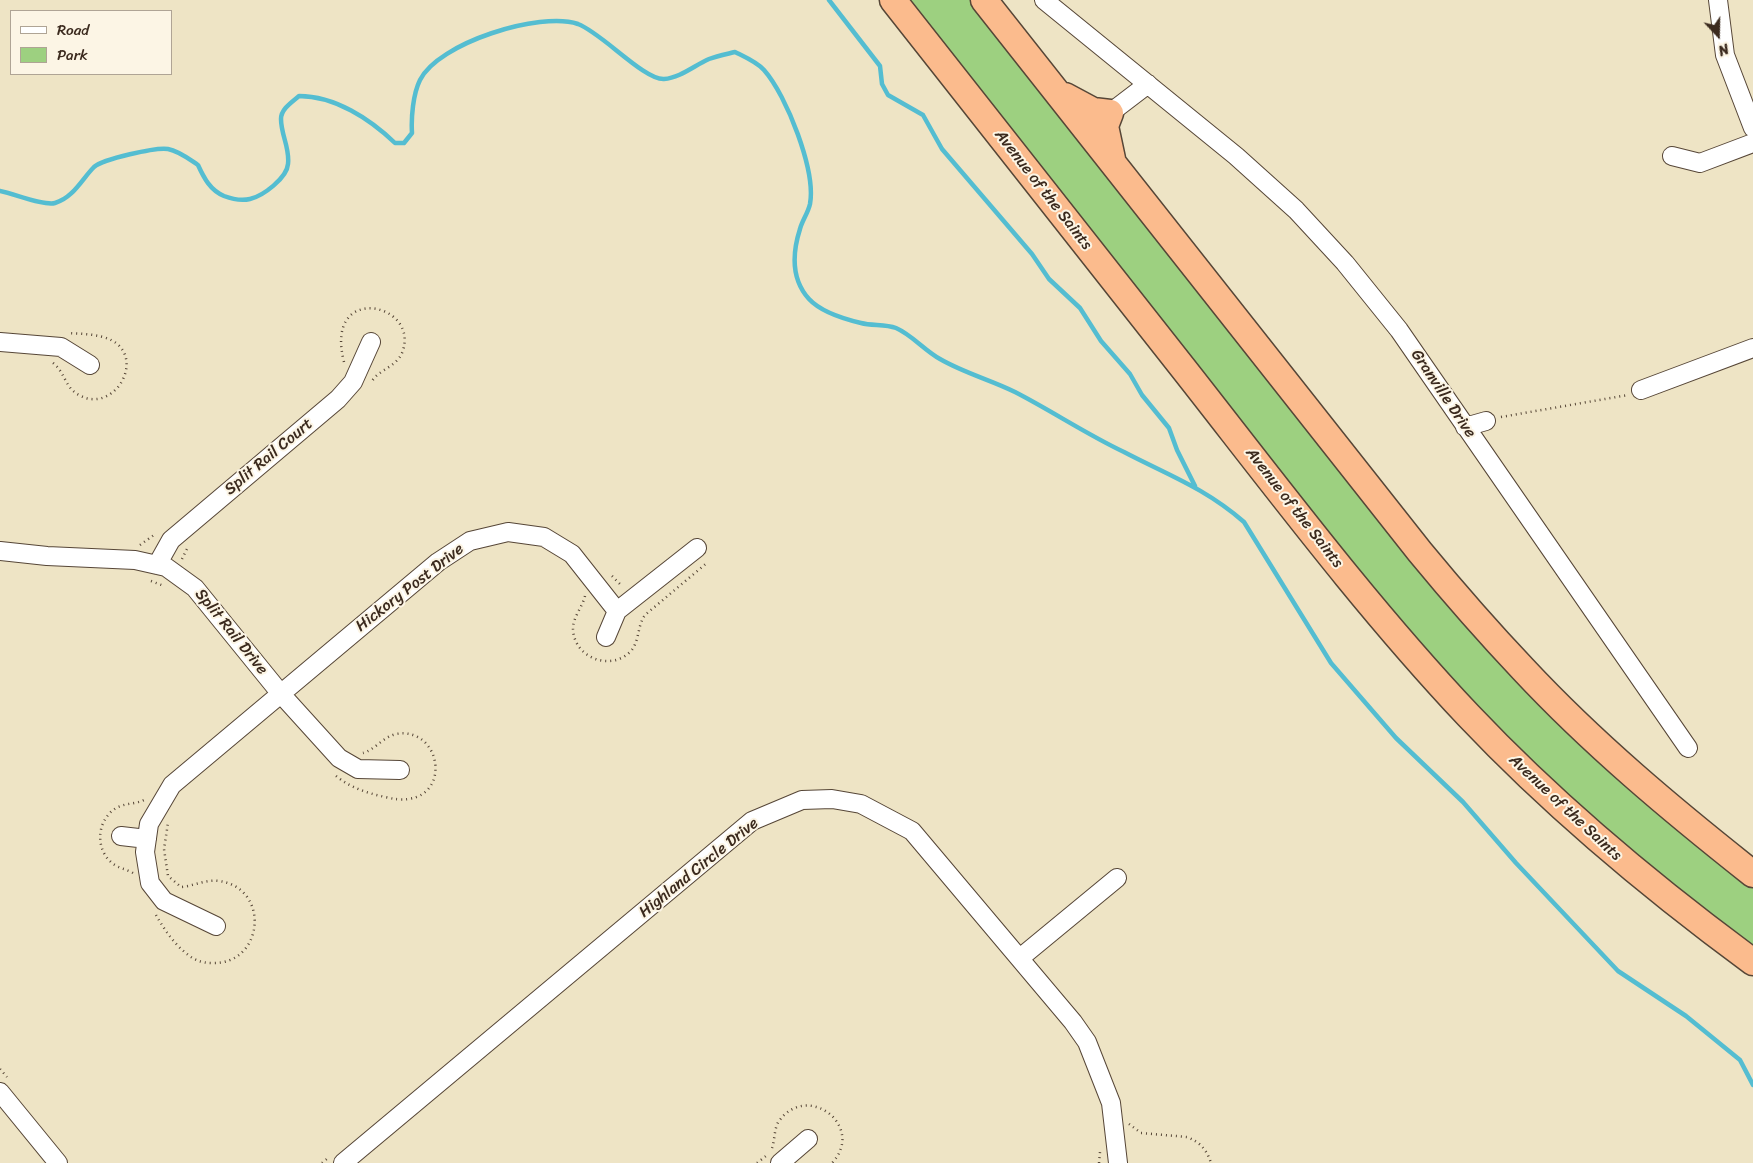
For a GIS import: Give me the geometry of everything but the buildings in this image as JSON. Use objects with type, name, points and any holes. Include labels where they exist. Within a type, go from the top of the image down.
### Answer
[{"type":"highway","name":"Avenue of the Saints","points":[[893,0],[1219,413],[1416,657],[1516,764],[1581,824],[1641,876],[1753,962]]},
{"type":"highway","points":[[984,0],[1420,552],[1470,612],[1530,677],[1636,779],[1753,874]]},
{"type":"highway","points":[[1056,91],[1093,111],[1110,113],[1105,126],[1114,165]]},
{"type":"street","name":"Granville Drive","points":[[1044,0],[1148,84],[1296,210],[1345,263],[1399,330],[1688,748]]},
{"type":"street","points":[[1718,0],[1725,55],[1753,128]]},
{"type":"street","points":[[1110,113],[1148,84]]},
{"type":"street","points":[[1672,156],[1700,164],[1753,143]]},
{"type":"street","points":[[0,342],[61,347],[90,365]]},
{"type":"street","name":"Split Rail Court","points":[[157,565],[171,540],[338,399],[353,382],[371,342]]},
{"type":"street","points":[[1642,390],[1753,348]]},
{"type":"street","points":[[1465,427],[1489,420]]},
{"type":"street","name":"Hickory Post Drive","points":[[216,926],[164,902],[150,883],[145,852],[150,824],[172,785],[438,562],[470,541],[508,532],[544,537],[572,554],[616,611]]},
{"type":"street","points":[[606,637],[616,611],[698,548]]},
{"type":"street","name":"Split Rail Drive","points":[[0,551],[47,556],[135,560],[166,567],[195,588],[281,694],[338,758],[358,769],[400,770]]},
{"type":"street","name":"Highland Circle Drive","points":[[336,1160],[752,822],[802,800],[832,799],[861,804],[912,831],[1020,958],[1087,1042],[1111,1103],[1118,1163]]},
{"type":"street","points":[[122,836],[147,839]]},
{"type":"street","points":[[1020,958],[1117,878]]},
{"type":"street","points":[[0,1092],[58,1163]]},
{"type":"street","points":[[780,1163],[808,1140]]},
{"type":"path","points":[[344,364],[339,338],[344,323],[349,317],[356,312],[370,308],[378,308],[393,315],[398,321],[404,336],[402,352],[393,365],[378,373],[367,388]]},
{"type":"path","points":[[1489,420],[1623,397],[1642,390]]},
{"type":"path","points":[[138,547],[160,530]]},
{"type":"path","points":[[186,564],[182,559],[190,543]]},
{"type":"path","points":[[611,576],[625,588]]},
{"type":"path","points":[[1126,1119],[1132,1128],[1141,1133],[1187,1137],[1194,1140],[1205,1150],[1211,1163]]},
{"type":"path","points":[[1099,1163],[1100,1147]]},
{"type":"path","points":[[322,1163],[336,1160]]},
{"type":"green space","points":[[905,0],[970,0],[1348,476],[1753,886],[1753,950],[1727,932],[1529,765],[1404,631]]},
{"type":"waterway","points":[[829,0],[880,66],[882,84],[888,95],[923,115],[942,149],[1032,254],[1049,279],[1080,308],[1101,341],[1130,374],[1142,395],[1169,428],[1177,450],[1195,486]]},
{"type":"waterway","points":[[0,191],[37,201],[55,203],[72,193],[94,167],[99,164],[130,154],[168,149],[180,153],[198,165],[208,183],[219,193],[233,199],[250,199],[274,186],[287,169],[288,152],[281,125],[281,115],[287,106],[299,96],[326,100],[351,110],[375,126],[395,143],[404,143],[412,133],[413,106],[420,80],[430,66],[468,43],[516,26],[561,21],[578,24],[588,29],[646,72],[664,79],[676,76],[709,59],[722,55],[735,52],[747,58],[764,70],[782,97],[798,134],[809,173],[810,204],[795,248],[796,275],[809,299],[820,308],[840,317],[865,324],[892,327],[902,331],[949,364],[1015,392],[1096,438],[1171,475],[1215,500],[1244,522],[1331,663],[1396,738],[1463,802],[1516,863],[1618,971],[1686,1016],[1740,1060],[1753,1085]]}]
